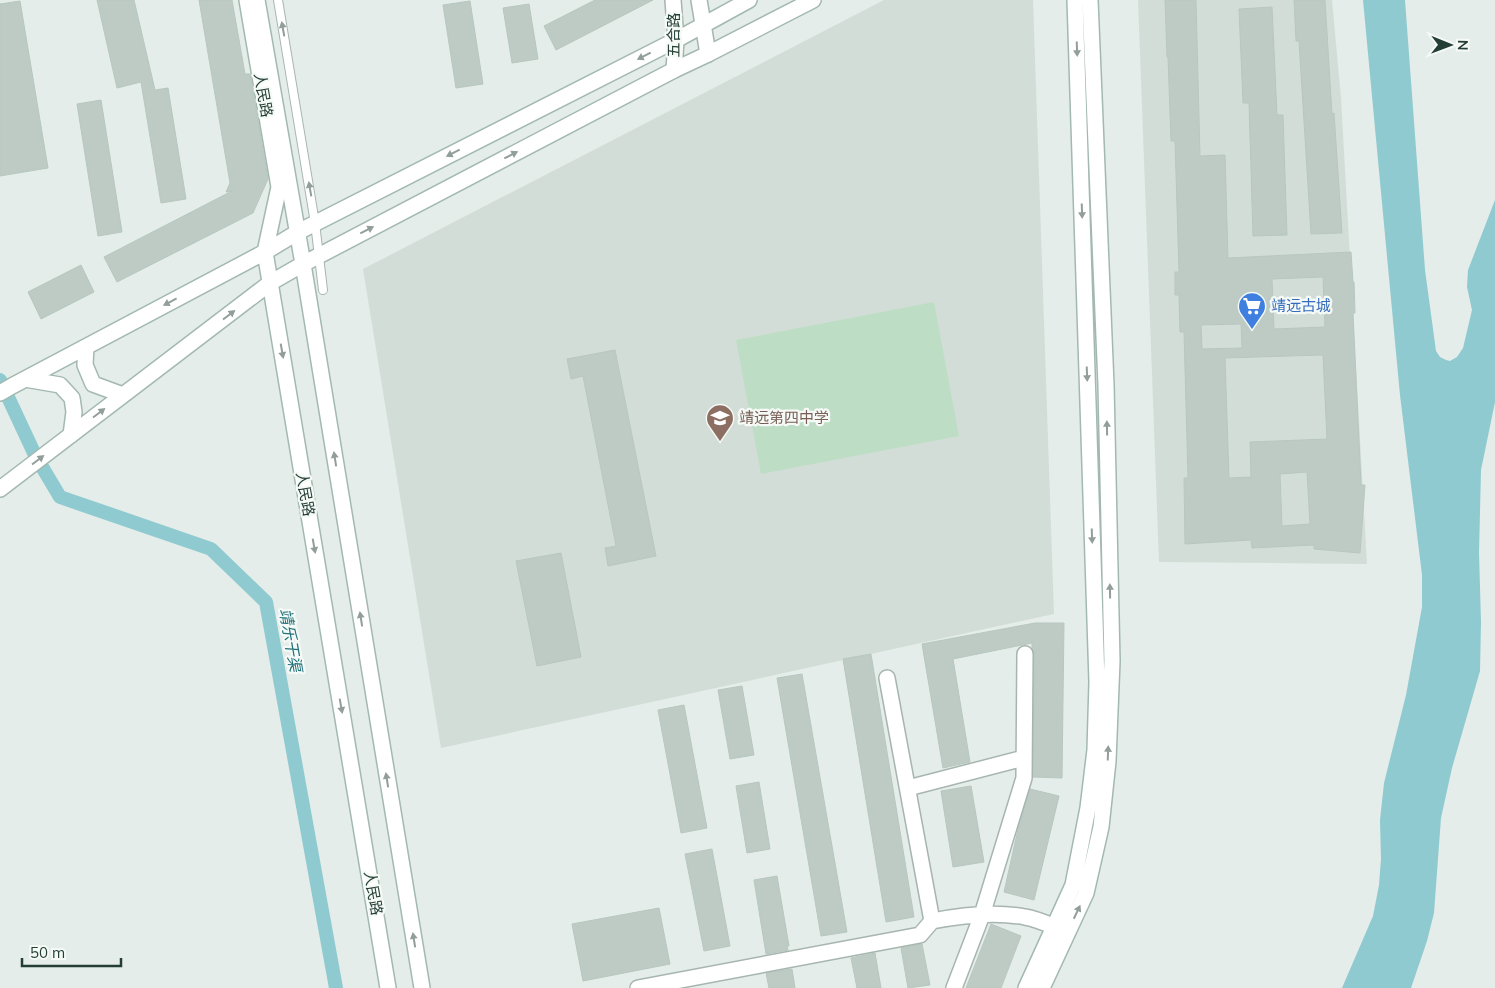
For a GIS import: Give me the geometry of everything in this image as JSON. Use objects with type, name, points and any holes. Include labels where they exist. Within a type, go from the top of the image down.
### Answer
[{"type":"main road","name":"人民路","points":[[247,0],[279,187],[265,252],[388,988]]},
{"type":"main road","name":"人民路","points":[[258,0],[422,988]]},
{"type":"main road","name":"五合路","points":[[673,0],[676,40],[674,70]]},
{"type":"main road","name":"五合路","points":[[699,0],[708,54]]},
{"type":"main road","points":[[12,386],[265,252],[298,232],[676,40],[749,0]]},
{"type":"main road","points":[[0,489],[270,283],[320,254],[813,0]]},
{"type":"main road","points":[[1042,988],[1073,885],[1088,808],[1095,750],[1097,682],[1075,0]]},
{"type":"main road","points":[[1026,988],[1086,893],[1101,826],[1108,761],[1112,661],[1106,385],[1090,0]]},
{"type":"main road","points":[[86,347],[85,365],[93,384],[123,395]]},
{"type":"main road","points":[[12,386],[60,385],[72,398],[74,412],[66,439]]},
{"type":"main road","points":[[954,988],[982,915],[1024,778],[1025,654]]},
{"type":"main road","points":[[887,678],[932,921]]},
{"type":"main road","points":[[908,788],[1024,758]]},
{"type":"main road","points":[[638,988],[920,935],[932,921],[957,916],[998,914],[1025,917],[1061,930]]},
{"type":"lane","points":[[278,0],[316,223],[323,290]]},
{"type":"shaded area","name":"靖远第四中学","points":[[884,0],[1033,0],[1054,614],[441,748],[363,269]]},
{"type":"shaded area","name":"靖远古城","points":[[1138,0],[1332,0],[1341,98],[1367,564],[1159,562]]},
{"type":"green space","points":[[934,302],[959,436],[761,474],[736,340]]},
{"type":"water","points":[[1363,0],[1405,0],[1425,270],[1436,351],[1440,357],[1446,360],[1450,361],[1457,357],[1463,348],[1472,310],[1467,287],[1468,270],[1495,200],[1495,402],[1481,470],[1479,553],[1480,671],[1452,768],[1441,818],[1434,913],[1427,941],[1411,988],[1342,988],[1373,916],[1379,885],[1381,859],[1380,820],[1384,783],[1406,695],[1422,607],[1422,575],[1400,395]]},
{"type":"building","points":[[97,0],[134,0],[155,90],[168,88],[186,199],[161,203],[141,82],[117,88]]},
{"type":"building","points":[[199,0],[232,0],[245,74],[250,74],[268,179],[253,213],[117,282],[104,257],[232,191],[226,192],[230,183]]},
{"type":"building","points":[[595,0],[653,0],[556,50],[544,26]]},
{"type":"building","points":[[1165,0],[1196,0],[1200,156],[1225,155],[1228,258],[1351,252],[1354,282],[1355,313],[1353,313],[1361,485],[1365,485],[1360,553],[1314,549],[1314,545],[1252,548],[1251,540],[1185,544],[1184,478],[1188,478],[1184,332],[1180,332],[1179,295],[1175,295],[1175,272],[1179,272],[1175,141],[1171,141]],"holes":[[[1323,277],[1325,327],[1274,329],[1272,279]],[[1241,324],[1242,348],[1202,349],[1201,325]],[[1323,355],[1327,439],[1250,442],[1251,477],[1229,478],[1225,358]],[[1307,472],[1310,524],[1282,526],[1280,474]]]},
{"type":"building","points":[[1294,0],[1325,0],[1342,233],[1311,234],[1299,41],[1296,41]]},
{"type":"building","points":[[20,1],[48,168],[0,176],[0,4]]},
{"type":"building","points":[[470,1],[483,84],[456,88],[443,5]]},
{"type":"building","points":[[529,4],[538,59],[512,63],[503,8]]},
{"type":"building","points":[[1272,7],[1277,115],[1283,115],[1287,235],[1253,236],[1249,103],[1243,103],[1239,9]]},
{"type":"building","points":[[101,100],[122,232],[98,236],[77,104]]},
{"type":"building","points":[[81,265],[94,292],[41,319],[28,292]]},
{"type":"building","points":[[615,350],[656,556],[608,566],[605,548],[616,546],[583,376],[571,379],[567,359]]},
{"type":"building","points":[[561,553],[581,657],[537,666],[516,561]]},
{"type":"building","points":[[1035,623],[1064,623],[1062,778],[1033,777],[1034,654],[1032,643],[953,659],[970,762],[943,768],[922,644]]},
{"type":"building","points":[[871,654],[914,917],[886,922],[843,659]]},
{"type":"building","points":[[802,674],[847,932],[821,936],[777,678]]},
{"type":"building","points":[[742,686],[754,755],[730,759],[718,690]]},
{"type":"building","points":[[684,705],[707,828],[681,833],[658,710]]},
{"type":"building","points":[[759,782],[770,849],[747,853],[736,786]]},
{"type":"building","points":[[971,786],[984,862],[953,867],[941,791]]},
{"type":"building","points":[[1030,789],[1059,796],[1034,900],[1004,892],[1019,825]]},
{"type":"building","points":[[712,849],[730,946],[704,951],[685,854]]},
{"type":"building","points":[[777,876],[789,946],[787,946],[788,950],[766,954],[754,880]]},
{"type":"building","points":[[659,908],[670,964],[583,981],[572,924]]},
{"type":"building","points":[[991,924],[1021,936],[1001,988],[966,988]]},
{"type":"building","points":[[922,944],[930,985],[908,988],[901,948]]},
{"type":"building","points":[[875,953],[881,988],[857,988],[851,958]]},
{"type":"building","points":[[792,969],[795,988],[769,988],[766,973]]},
{"type":"waterway","name":"靖乐干渠","points":[[0,380],[35,455],[60,497],[211,549],[266,602],[336,988]]},
{"type":"place","name":"靖远古城","points":[[1252,330]]},
{"type":"place","name":"靖远第四中学","points":[[720,442]]}]
